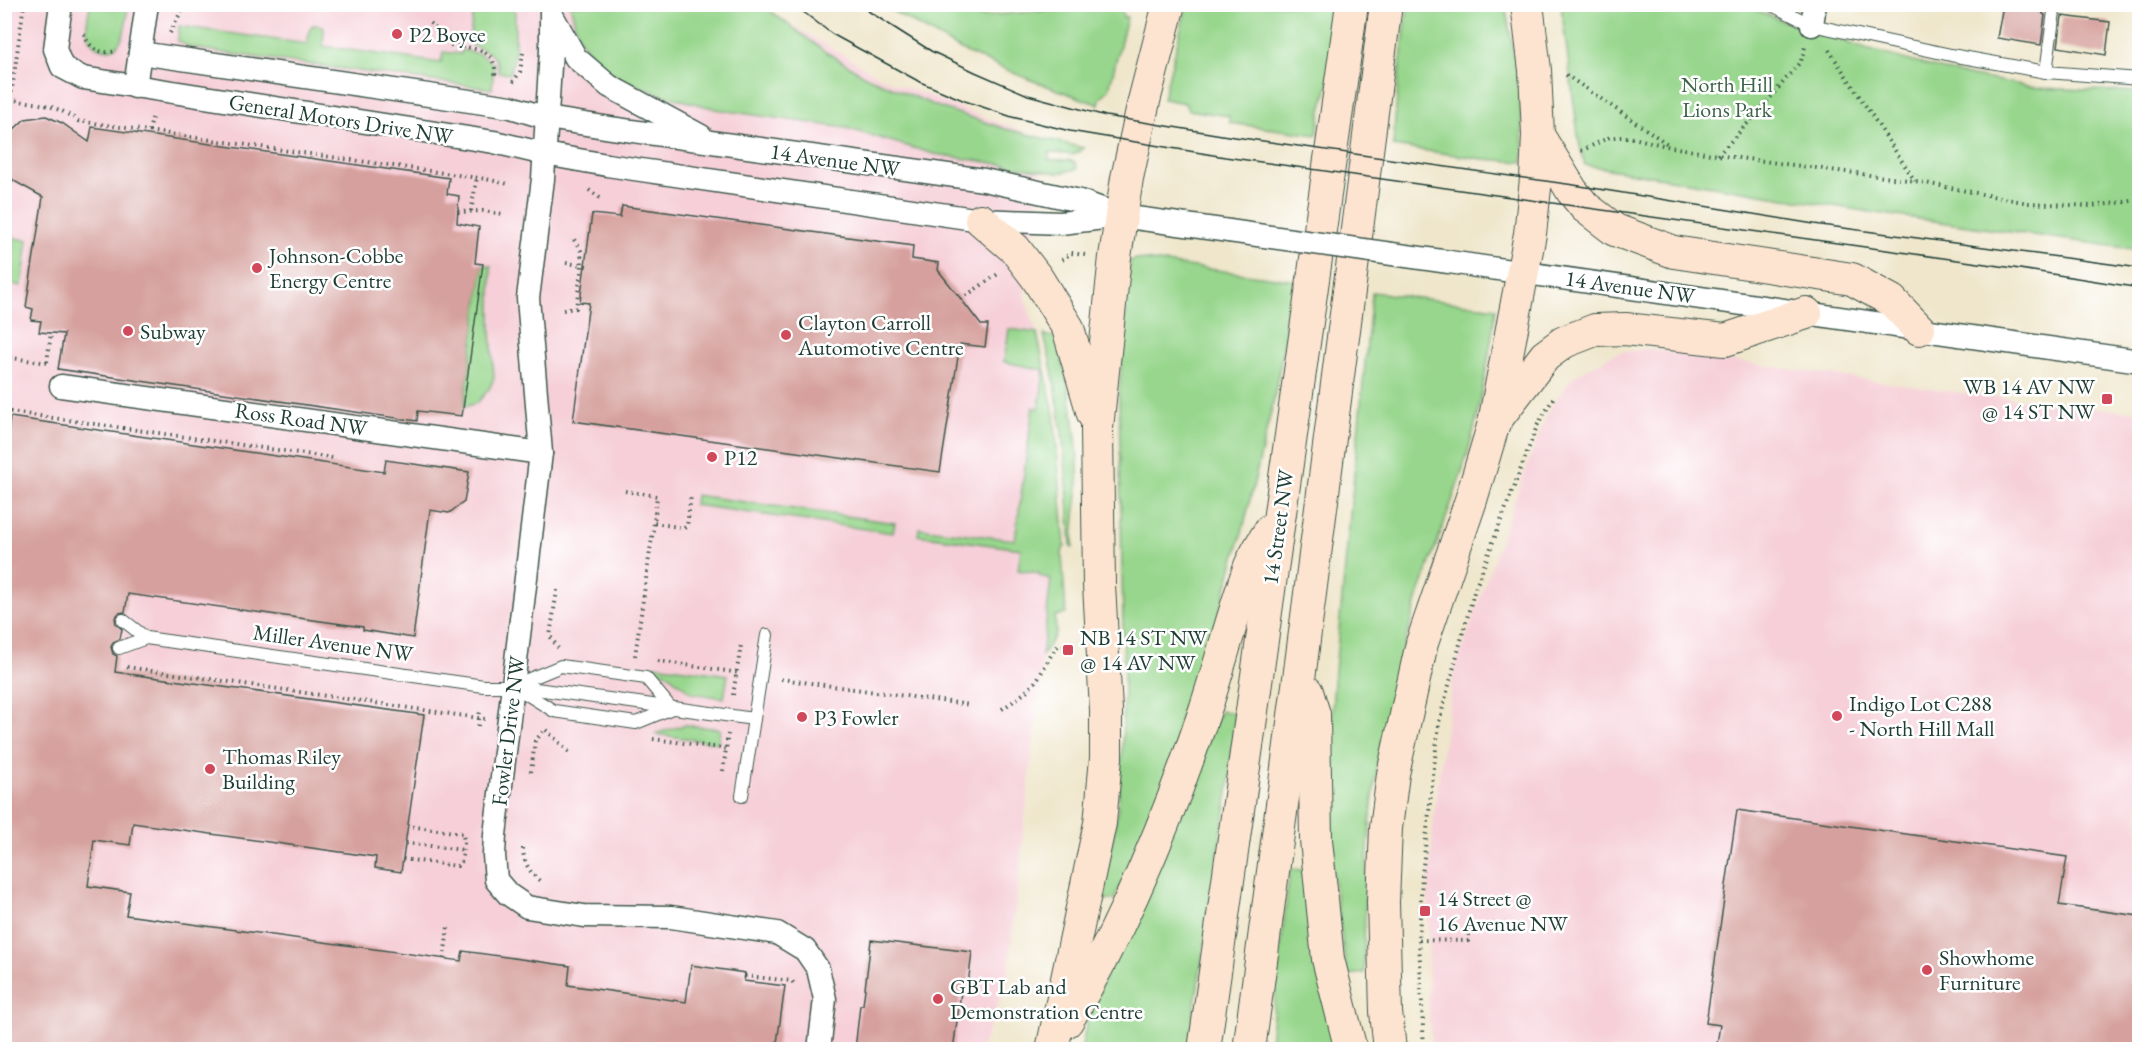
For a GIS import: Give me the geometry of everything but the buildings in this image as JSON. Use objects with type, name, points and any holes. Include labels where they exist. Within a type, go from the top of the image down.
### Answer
[{"type":"main road","points":[[1052,1047],[1100,823],[1106,758],[1106,710],[1099,585],[1097,428],[1121,216],[1144,100],[1169,4]]},
{"type":"main road","name":"14 Street NW","points":[[1204,1050],[1352,4]]},
{"type":"main road","name":"14 Street NW","points":[[1249,1050],[1386,4]]},
{"type":"main road","points":[[1390,1050],[1386,1012],[1383,902],[1386,828],[1393,774],[1422,643],[1471,500],[1494,423],[1530,234],[1538,135],[1535,70],[1527,4]]},
{"type":"main road","points":[[1538,135],[1572,191],[1585,207],[1615,230],[1674,252],[1851,279],[1892,301],[1919,329]]},
{"type":"main road","points":[[981,220],[1015,249],[1037,278],[1068,328],[1097,428]]},
{"type":"main road","points":[[1494,423],[1545,356],[1564,342],[1595,330],[1625,329],[1725,340],[1806,313]]},
{"type":"main road","points":[[1052,1047],[1094,976],[1125,913],[1162,825],[1205,710],[1251,565],[1280,511]]},
{"type":"main road","points":[[1300,671],[1314,714],[1316,840],[1328,959],[1351,1050]]},
{"type":"street","name":"General Motors Drive NW","points":[[61,4],[55,49],[62,67],[83,78],[494,142],[545,154]]},
{"type":"street","points":[[135,87],[147,4]]},
{"type":"street","points":[[551,10],[576,58],[609,86],[712,143]]},
{"type":"street","name":"Fowler Drive NW","points":[[551,10],[545,154],[528,298],[542,453],[495,835],[496,880],[508,894],[527,907],[584,916],[671,917],[777,933],[805,950],[818,969],[825,999],[819,1050]]},
{"type":"street","name":"General Motors Drive NW","points":[[140,54],[511,106],[547,118]]},
{"type":"street","name":"14 Avenue NW","points":[[547,118],[984,180],[1080,201],[1121,216],[2139,361]]},
{"type":"street","name":"14 Avenue NW","points":[[545,154],[981,220],[1061,223],[1121,216]]},
{"type":"street","name":"Ross Road NW","points":[[61,386],[542,453]]},
{"type":"lane","points":[[1770,4],[1951,55],[2046,72],[2139,79]]},
{"type":"lane","points":[[2046,72],[2055,4]]},
{"type":"lane","name":"Miller Avenue NW","points":[[123,620],[146,638]]},
{"type":"lane","points":[[742,796],[767,635]]},
{"type":"lane","name":"Miller Avenue NW","points":[[119,648],[146,638],[484,686],[514,686],[754,719]]},
{"type":"lane","points":[[561,666],[646,678],[671,708],[636,723],[554,711],[514,686],[561,666]]},
{"type":"path","points":[[4,146],[24,4]]},
{"type":"path","points":[[176,26],[185,4]]},
{"type":"path","points":[[1717,155],[1760,110],[1801,61],[1813,15]]},
{"type":"path","points":[[1813,15],[1915,181]]},
{"type":"path","points":[[430,23],[450,45],[477,49],[491,57],[495,63],[495,81],[512,83],[520,72],[524,43]]},
{"type":"path","points":[[83,26],[84,34],[90,45],[98,50],[109,52]]},
{"type":"path","points":[[1563,73],[1671,147]]},
{"type":"path","points":[[4,99],[55,106],[66,111],[78,121],[477,177],[508,184]]},
{"type":"path","points":[[149,131],[154,108]]},
{"type":"path","points":[[1575,154],[1610,137],[1629,137],[1717,155],[1915,181],[2028,203],[2091,206],[2139,200]]},
{"type":"path","points":[[471,211],[477,177]]},
{"type":"path","points":[[589,190],[600,198]]},
{"type":"path","points":[[458,212],[504,214]]},
{"type":"path","points":[[563,310],[576,308],[584,265],[581,251],[573,238]]},
{"type":"path","points":[[1054,266],[1071,253],[1091,255]]},
{"type":"path","points":[[566,263],[584,265]]},
{"type":"path","points":[[961,299],[998,274]]},
{"type":"path","points":[[47,362],[51,333]]},
{"type":"path","points":[[4,357],[53,363]]},
{"type":"path","points":[[1424,1050],[1419,940],[1422,875],[1439,722],[1474,592],[1537,426],[1560,388]]},
{"type":"path","points":[[4,411],[333,458]]},
{"type":"path","points":[[625,491],[657,496],[635,660]]},
{"type":"path","points":[[654,523],[684,528],[687,526],[691,495]]},
{"type":"path","points":[[557,590],[550,636],[558,649]]},
{"type":"path","points":[[732,699],[741,645]]},
{"type":"path","points":[[1002,709],[1018,699],[1036,681],[1049,655],[1058,646],[1074,645]]},
{"type":"path","points":[[116,666],[485,719]]},
{"type":"path","points":[[778,678],[970,705]]},
{"type":"path","points":[[478,726],[480,711]]},
{"type":"path","points":[[531,774],[535,741],[544,729],[552,727]]},
{"type":"path","points":[[544,729],[569,752]]},
{"type":"path","points":[[722,775],[728,730]]},
{"type":"path","points":[[643,737],[735,750]]},
{"type":"path","points":[[403,859],[457,866],[462,862],[464,850],[465,841],[462,833],[408,826]]},
{"type":"path","points":[[522,840],[523,855],[532,874],[546,886]]},
{"type":"path","points":[[406,843],[464,850]]},
{"type":"path","points":[[444,959],[448,927]]},
{"type":"path","points":[[1419,940],[1468,941],[1470,927]]},
{"type":"path","points":[[745,976],[792,981],[796,987]]},
{"type":"shaded area","points":[[5,5],[763,5],[770,12],[886,80],[1045,140],[1024,296],[1037,333],[1047,374],[1052,578],[1007,979],[981,1049],[5,1050]]},
{"type":"shaded area","name":"Indigo Lot C288 - North Hill Mall","points":[[1648,349],[1946,391],[2121,411],[2139,411],[2139,1049],[1432,1050],[1429,1014],[1428,896],[1435,805],[1454,671],[1550,408],[1573,377],[1618,352]]},
{"type":"green space","points":[[90,5],[128,5],[124,32],[116,47],[99,48],[89,39],[87,22]]},
{"type":"green space","points":[[474,5],[515,5],[515,51],[510,74],[498,72],[496,61],[490,54],[469,44]]},
{"type":"green space","points":[[570,5],[762,5],[826,52],[867,77],[939,107],[1006,129],[1084,148],[1073,155],[1049,152],[1049,160],[1069,160],[1076,163],[1077,169],[1058,173],[934,154],[846,128],[720,110],[659,94],[621,79],[600,65],[579,38]]},
{"type":"green space","points":[[882,5],[920,5],[985,16],[1049,10],[1064,5],[1126,5],[1126,9],[1122,9],[1123,17],[1127,17],[1109,89],[1100,99],[1099,105],[1028,79],[961,50]]},
{"type":"green space","points":[[1187,5],[1339,5],[1328,86],[1317,135],[1230,123],[1229,116],[1188,110],[1185,103],[1163,99]]},
{"type":"green space","points":[[1408,5],[1505,5],[1518,83],[1523,162],[1483,159],[1393,146]]},
{"type":"green space","name":"North Hill Lions Park","points":[[1561,5],[1745,5],[1780,20],[1866,49],[1951,72],[2038,88],[2139,92],[2139,250],[1876,213],[1585,165],[1579,142]]},
{"type":"green space","points":[[313,25],[324,28],[323,46],[441,63],[443,52],[461,54],[462,50],[480,54],[494,64],[492,89],[224,53],[189,47],[178,41],[179,26],[307,44]]},
{"type":"green space","points":[[5,237],[28,240],[22,286],[5,283]]},
{"type":"green space","points":[[1136,259],[1296,281],[1273,403],[1245,521],[1220,611],[1158,800],[1114,900],[1102,899],[1118,808],[1122,752],[1124,685],[1119,395],[1130,261]]},
{"type":"green space","points":[[483,265],[491,266],[494,378],[489,389],[477,403],[464,407]]},
{"type":"green space","points":[[1372,292],[1496,308],[1473,433],[1418,597],[1385,724],[1369,830],[1364,973],[1347,975],[1332,868],[1330,747],[1334,681]]},
{"type":"green space","points":[[1009,329],[1037,333],[1054,414],[1065,547],[1062,555],[1066,614],[1055,616],[1056,633],[1042,656],[1051,579],[1039,576],[1039,573],[1018,570],[1021,549],[918,535],[919,528],[1015,540],[1033,407],[1039,409],[1044,370],[1004,362]]},
{"type":"green space","points":[[1044,335],[1057,338],[1075,431],[1078,473],[1073,547],[1071,547],[1059,414]]},
{"type":"green space","points":[[695,495],[895,523],[893,533],[694,505]]},
{"type":"green space","points":[[655,665],[728,675],[724,698],[692,693],[665,672],[654,669]]},
{"type":"green space","points":[[1221,711],[1235,713],[1230,779],[1188,1049],[1081,1050],[1088,1016]]},
{"type":"green space","points":[[685,725],[720,729],[718,743],[654,734]]},
{"type":"green space","points":[[1290,869],[1304,870],[1337,1049],[1269,1050]]},
{"type":"tram line","points":[[793,4],[832,34],[920,82],[1012,117],[1070,131],[1225,157],[2007,267],[2140,288]]},
{"type":"tram line","points":[[857,4],[931,51],[975,72],[1028,95],[1106,116],[1228,136],[1574,185],[1814,224],[2140,268]]},
{"type":"place","name":"P2 Boyce","points":[[397,34]]},
{"type":"place","name":"Johnson-Cobbe Energy Centre","points":[[257,268]]},
{"type":"place","name":"Subway","points":[[128,331]]},
{"type":"place","name":"Clayton Carroll Automotive Centre","points":[[786,335]]},
{"type":"place","name":"WB 14 AV NW @ 14 ST NW","points":[[2107,399]]},
{"type":"place","name":"P12","points":[[712,457]]},
{"type":"place","name":"NB 14 ST NW @ 14 AV NW","points":[[1068,650]]},
{"type":"place","name":"Indigo Lot C288 - North Hill Mall","points":[[1837,716]]},
{"type":"place","name":"P3 Fowler","points":[[802,717]]},
{"type":"place","name":"Thomas Riley Building","points":[[210,769]]},
{"type":"place","name":"14 Street @ 16 Avenue NW","points":[[1425,911]]},
{"type":"place","name":"Showhome Furniture","points":[[1927,970]]},
{"type":"place","name":"GBT Lab and Demonstration Centre","points":[[938,999]]}]
